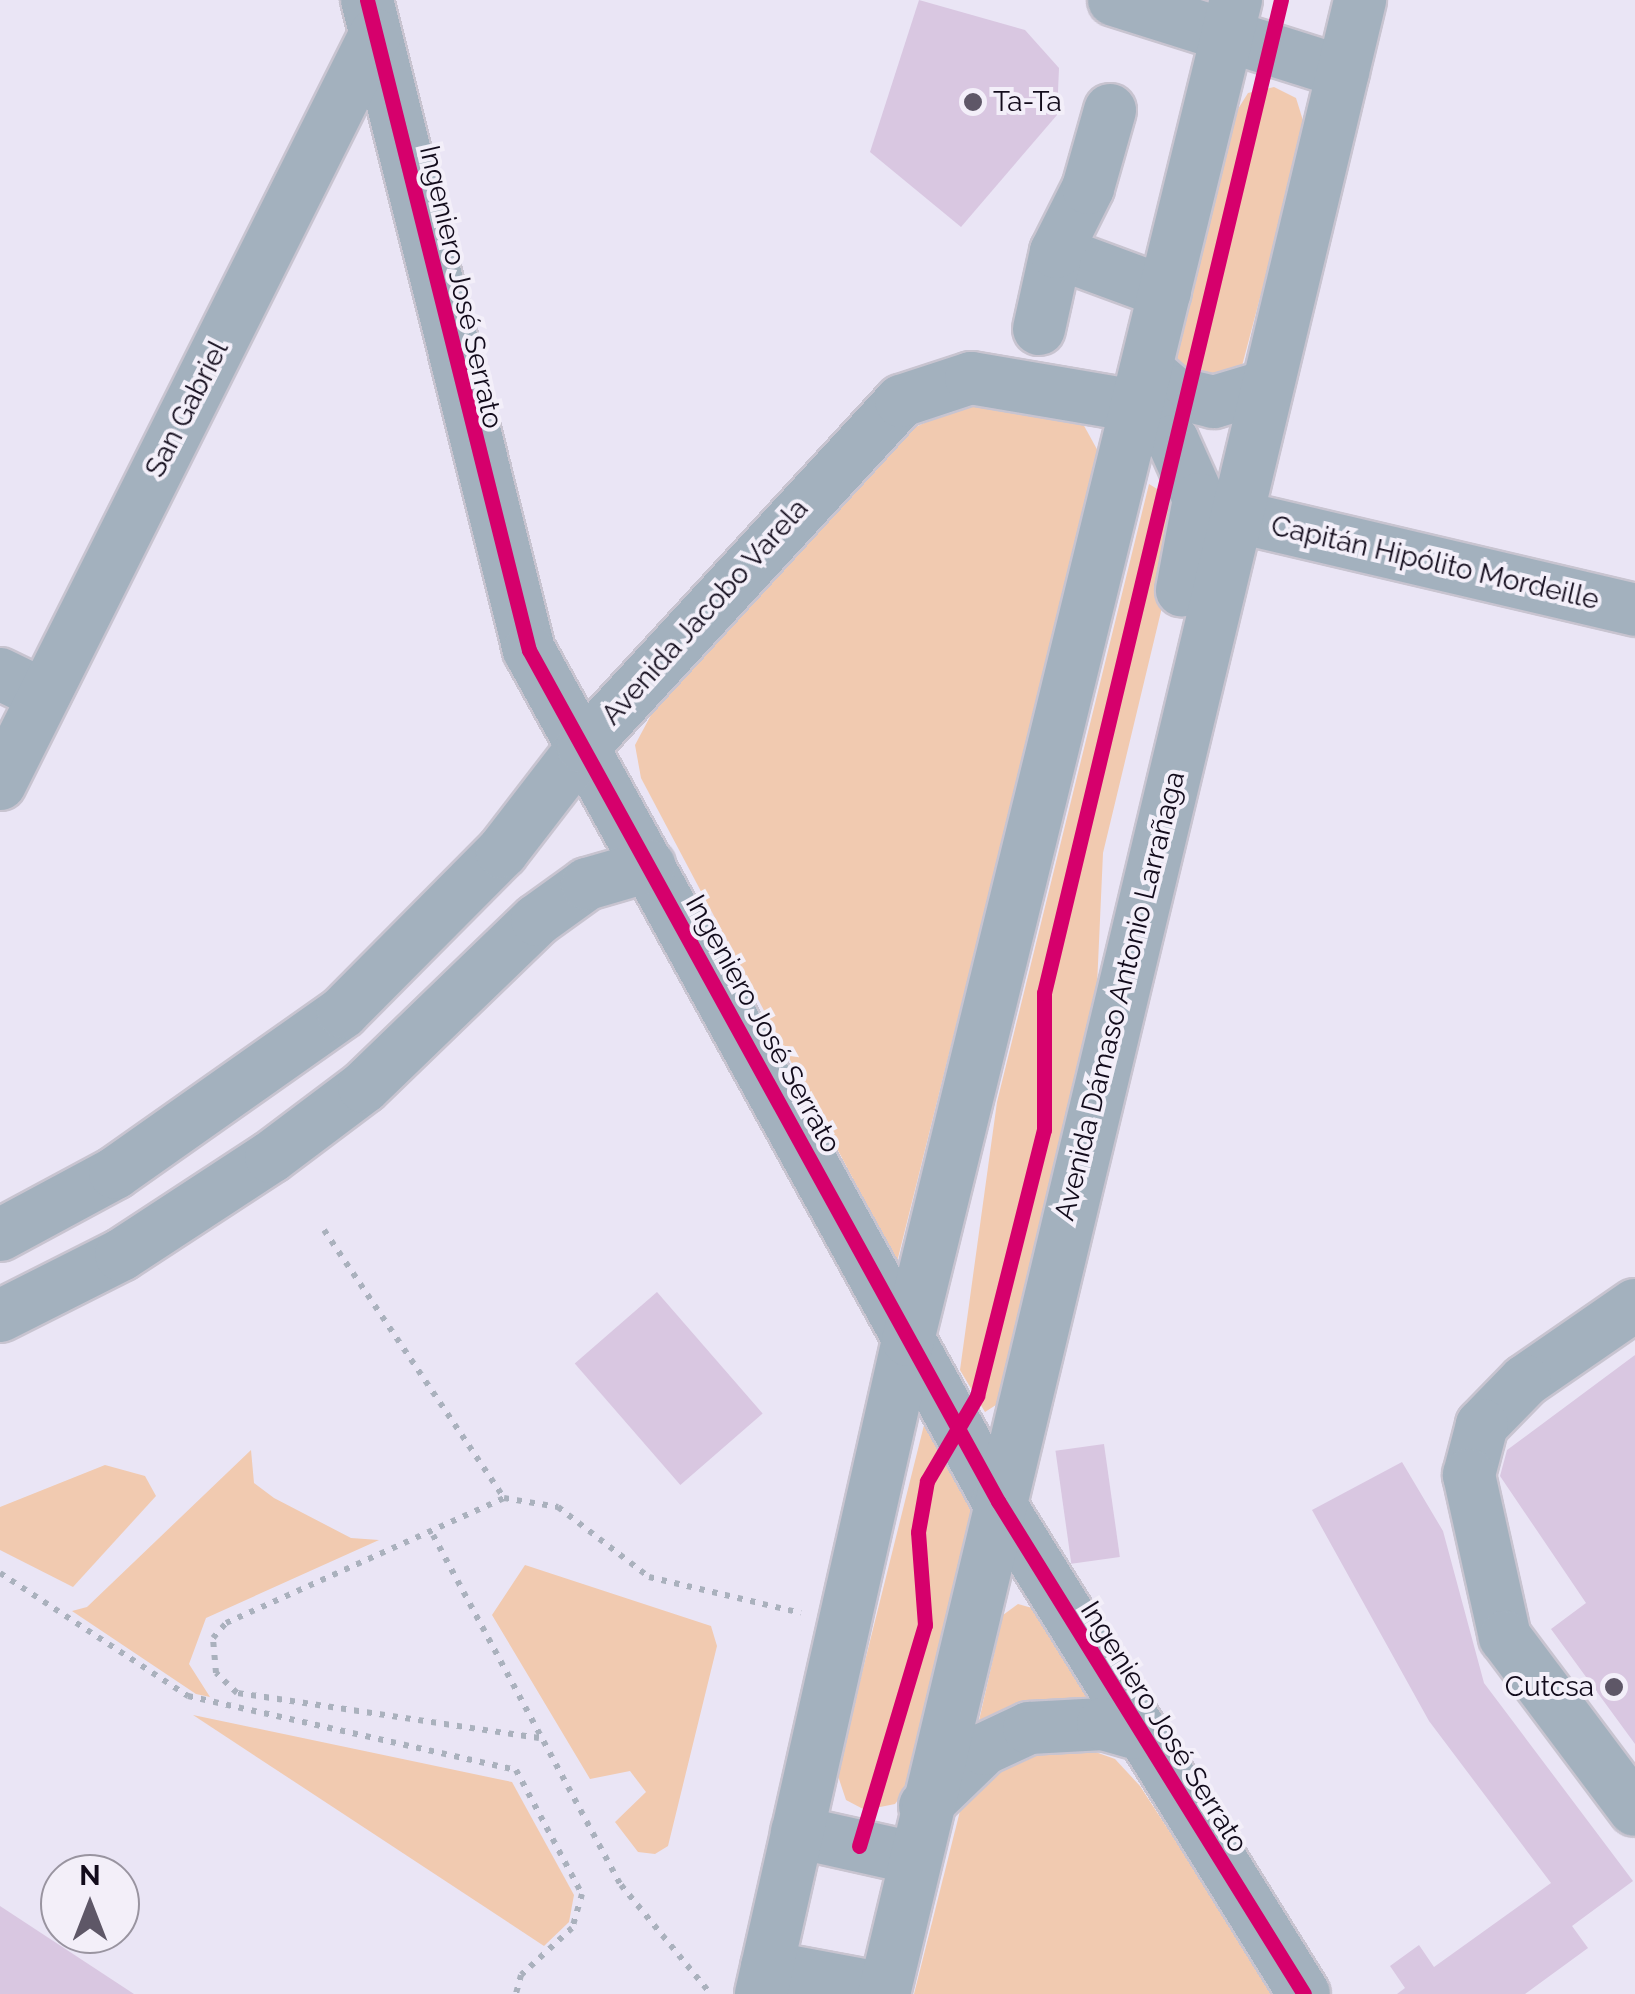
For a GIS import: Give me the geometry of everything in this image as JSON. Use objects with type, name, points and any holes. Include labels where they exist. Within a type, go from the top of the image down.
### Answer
[{"type":"street","points":[[1114,0],[1232,18],[1343,72]]},
{"type":"street","name":"Avenida Dámaso Antonio Larrañaga","points":[[884,1991],[924,1806],[1360,0]]},
{"type":"street","name":"San Gabriel","points":[[0,784],[21,685],[371,18]]},
{"type":"street","name":"Ingeniero José Serrato","points":[[371,18],[503,570],[530,650],[998,1501],[1134,1733],[1304,1994]]},
{"type":"street","points":[[884,1991],[764,1980],[908,1340],[1232,18]]},
{"type":"street","points":[[1039,329],[1056,252],[1088,188],[1110,110]]},
{"type":"street","points":[[1056,252],[1165,292]]},
{"type":"street","name":"Avenida Jacobo Varela","points":[[0,1235],[115,1173],[342,1012],[502,852],[583,747],[900,401],[971,378],[1141,388],[1214,402],[1267,386]]},
{"type":"street","points":[[1141,388],[1173,441],[1199,499],[1129,818],[1148,876]]},
{"type":"street","name":"Capitán Hipólito Mordeille","points":[[1236,516],[1635,610]]},
{"type":"street","points":[[0,1316],[121,1255],[271,1158],[364,1087],[536,920],[588,884],[648,866]]},
{"type":"street","points":[[1635,1304],[1525,1382],[1482,1425],[1469,1475],[1505,1638],[1635,1810]]},
{"type":"street","points":[[924,1806],[984,1749],[1030,1728],[1134,1733]]},
{"type":"street","points":[[797,1832],[913,1858]]},
{"type":"path","points":[[324,1230],[504,1498]]},
{"type":"path","points":[[539,1738],[236,1693],[216,1673],[212,1638],[226,1623],[433,1535],[504,1498],[558,1507],[648,1577],[846,1624]]},
{"type":"path","points":[[433,1535],[621,1885],[711,1994]]},
{"type":"path","points":[[0,1574],[188,1696],[516,1770],[582,1894],[572,1928],[521,1975],[516,1994]]},
{"type":"shaded area","points":[[1274,87],[1296,98],[1305,127],[1242,366],[1231,379],[1181,372],[1175,356],[1233,117],[1248,93]]},
{"type":"shaded area","points":[[969,402],[1082,422],[1099,453],[897,1262],[641,778],[635,745],[651,715],[890,439]]},
{"type":"shaded area","points":[[1149,484],[1167,495],[1176,549],[1103,853],[1097,986],[999,1403],[985,1412],[960,1370],[997,1102]]},
{"type":"shaded area","points":[[925,1421],[975,1506],[907,1788],[895,1804],[865,1810],[846,1800],[837,1773]]},
{"type":"shaded area","points":[[251,1450],[254,1483],[274,1498],[351,1538],[379,1540],[206,1618],[189,1664],[210,1697],[196,1694],[72,1611],[87,1607]]},
{"type":"shaded area","points":[[105,1465],[145,1476],[156,1496],[73,1587],[0,1550],[0,1507]]},
{"type":"shaded area","points":[[525,1565],[711,1626],[717,1646],[668,1846],[655,1854],[638,1852],[615,1822],[646,1792],[630,1771],[590,1779],[492,1615]]},
{"type":"shaded area","points":[[1018,1604],[1039,1610],[1092,1706],[978,1725],[1003,1615]]},
{"type":"shaded area","points":[[193,1715],[512,1782],[574,1895],[569,1922],[544,1946]]},
{"type":"shaded area","points":[[1076,1745],[1115,1759],[1140,1786],[1275,1994],[914,1994],[961,1807],[985,1776],[1019,1755]]},
{"type":"building","name":"Ta-Ta","points":[[919,0],[1025,30],[1059,68],[1057,115],[961,227],[870,152]]},
{"type":"building","points":[[657,1292],[763,1414],[680,1485],[575,1364]]},
{"type":"building","points":[[1635,1355],[1635,1744],[1551,1629],[1586,1603],[1500,1476],[1507,1450]]},
{"type":"building","points":[[1104,1444],[1120,1557],[1071,1564],[1055,1451]]},
{"type":"building","points":[[1402,1462],[1443,1531],[1484,1683],[1633,1881],[1572,1926],[1588,1948],[1525,1994],[1397,1994],[1405,1988],[1390,1966],[1419,1945],[1434,1967],[1551,1883],[1429,1721],[1312,1510]]},
{"type":"building","points":[[0,1906],[40,1932],[40,1954],[73,1954],[134,1994],[0,1994]]},
{"type":"cycle path","points":[[367,0],[529,650],[998,1501],[1304,1994]]},
{"type":"cycle path","points":[[859,1846],[925,1625],[918,1532],[927,1481],[977,1396],[1044,1130],[1044,993],[1281,0]]},
{"type":"place","name":"Ta-Ta","points":[[973,102]]},
{"type":"place","name":"Cutcsa","points":[[1614,1687]]}]
